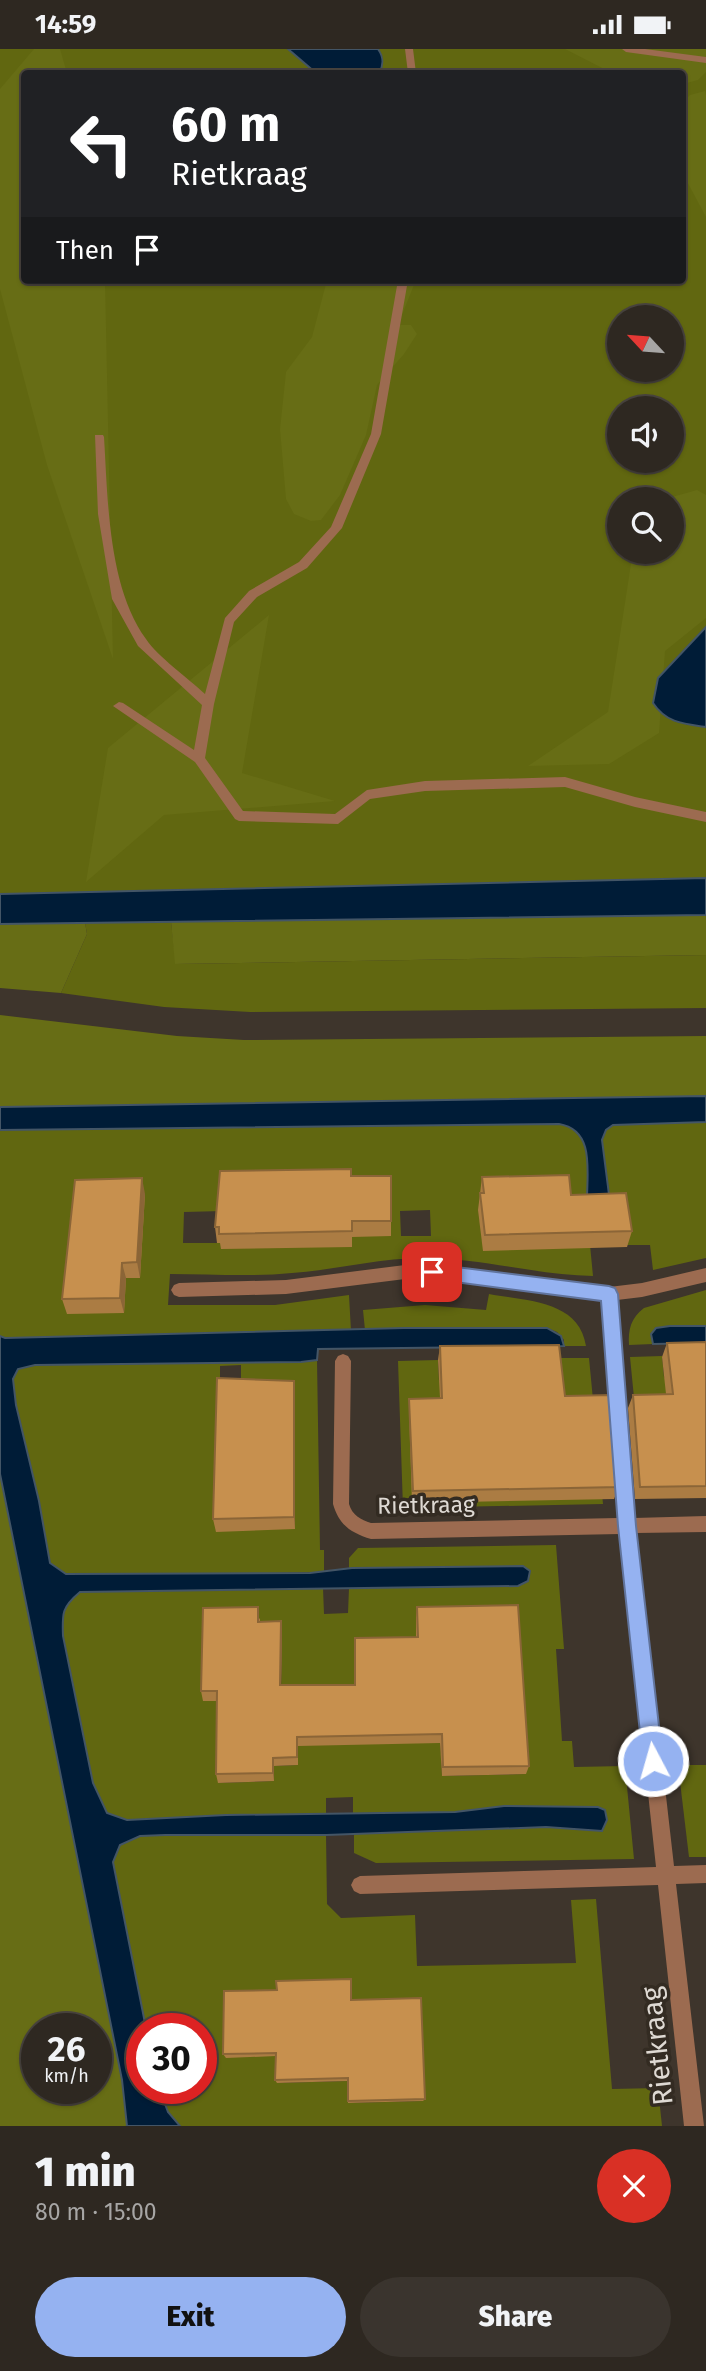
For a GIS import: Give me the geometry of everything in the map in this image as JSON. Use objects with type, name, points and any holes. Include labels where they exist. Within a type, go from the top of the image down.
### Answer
[{"type":"street","points":[[409,49],[412,70]]},
{"type":"street","points":[[626,49],[706,60]]},
{"type":"street","points":[[681,49],[693,58]]},
{"type":"street","points":[[199,759],[208,704],[229,621],[253,594],[303,565],[336,528],[376,435],[402,284]]},
{"type":"street","points":[[99,437],[103,514],[118,599],[142,643],[208,704]]},
{"type":"street","points":[[119,706],[199,759],[239,816],[338,819],[367,795],[425,786],[565,782],[635,802],[706,817]]},
{"type":"street","points":[[179,1290],[286,1287],[405,1272],[432,1272],[609,1294],[642,1290],[706,1275]]},
{"type":"street","name":"Rietkraag","points":[[609,1294],[627,1526],[694,2126]]},
{"type":"street","name":"Rietkraag","points":[[343,1361],[341,1504],[343,1513],[355,1526],[370,1531],[706,1524]]},
{"type":"street","points":[[360,1885],[706,1874]]},
{"type":"green space","points":[[0,49],[706,49],[706,890],[0,904]]},
{"type":"green space","points":[[34,49],[60,49],[66,70],[21,70],[21,284],[105,284],[113,659],[47,465],[0,289],[0,89]]},
{"type":"green space","points":[[565,49],[706,49],[706,72],[698,80],[686,83],[686,70],[606,70]]},
{"type":"green space","points":[[705,91],[706,95],[706,217],[686,180],[686,99],[690,95]]},
{"type":"green space","points":[[326,284],[414,284],[398,325],[411,325],[417,334],[404,354],[377,385],[366,435],[340,495],[321,520],[311,521],[294,514],[286,499],[280,429],[286,372],[312,337]]},
{"type":"green space","points":[[697,490],[706,495],[706,618],[665,651],[659,733],[609,764],[528,766],[608,712],[631,564],[684,564],[684,494]]},
{"type":"green space","points":[[269,615],[242,773],[335,801],[164,815],[86,882],[108,748]]},
{"type":"green space","points":[[706,915],[706,955],[175,964],[171,922]]},
{"type":"green space","points":[[171,922],[176,964],[706,955],[706,1008],[250,1012],[164,1007],[61,993],[87,934],[85,923]]},
{"type":"green space","points":[[85,923],[87,934],[61,993],[0,988],[0,924]]},
{"type":"green space","points":[[0,1015],[177,1036],[244,1040],[706,1036],[706,1096],[0,1107]]},
{"type":"green space","points":[[706,1122],[706,1258],[653,1270],[650,1245],[590,1245],[593,1276],[424,1258],[277,1274],[170,1274],[168,1305],[275,1305],[349,1295],[351,1331],[0,1336],[0,1130],[559,1124],[579,1134],[584,1143],[588,1165],[587,1200],[605,1130],[613,1125]],"holes":[[[430,1210],[431,1236],[401,1236],[400,1211]],[[223,1211],[221,1243],[183,1243],[184,1212]]]},
{"type":"green space","points":[[706,1290],[706,1326],[670,1326],[651,1334],[653,1344],[629,1345],[631,1324],[644,1308]]},
{"type":"green space","points":[[489,1294],[534,1301],[562,1311],[573,1319],[586,1346],[564,1346],[564,1340],[557,1332],[547,1328],[365,1330],[363,1310],[425,1305],[486,1310]]},
{"type":"green space","points":[[662,1356],[664,1377],[706,1424],[635,1408],[630,1357]]},
{"type":"green space","points":[[556,1358],[589,1358],[603,1504],[403,1508],[398,1361],[438,1360],[439,1381]]},
{"type":"green space","points":[[317,1360],[320,1550],[324,1550],[324,1572],[79,1576],[66,1574],[50,1563],[39,1501],[16,1405],[13,1379],[18,1369],[35,1365]],"holes":[[[241,1365],[241,1388],[220,1389],[220,1366]]]},
{"type":"green space","points":[[0,1474],[109,2013],[21,2013],[21,2104],[112,2104],[112,2030],[122,2080],[127,2126],[0,2126]]},
{"type":"green space","points":[[556,1545],[564,1649],[556,1649],[562,1741],[572,1741],[574,1767],[625,1766],[634,1859],[376,1863],[354,1853],[354,1833],[546,1827],[602,1831],[607,1818],[604,1810],[598,1807],[504,1806],[470,1812],[353,1813],[353,1797],[326,1798],[326,1813],[127,1820],[106,1813],[93,1783],[63,1636],[65,1611],[70,1601],[80,1592],[323,1588],[324,1614],[348,1613],[349,1588],[518,1586],[525,1583],[530,1574],[523,1566],[349,1568],[349,1558],[358,1548]],"holes":[[[515,1616],[526,1774],[442,1776],[437,1669],[418,1669],[416,1617]],[[259,1618],[259,1632],[282,1632],[281,1695],[298,1695],[298,1765],[274,1766],[274,1781],[218,1783],[219,1700],[203,1701],[206,1619]]]},
{"type":"green space","points":[[678,1765],[706,1765],[706,1857],[689,1857]]},
{"type":"green space","points":[[326,1835],[327,1904],[341,1918],[415,1915],[417,1966],[576,1963],[571,1900],[596,1899],[612,2089],[658,2088],[662,2126],[180,2126],[165,2104],[217,2104],[217,2013],[143,2013],[113,1862],[119,1845],[140,1836]],"holes":[[[351,1984],[351,2004],[423,2101],[349,2103],[348,2081],[277,2083],[278,2056]]]},
{"type":"water","points":[[288,49],[378,49],[382,58],[380,70],[312,70]]},
{"type":"water","points":[[706,627],[706,727],[670,719],[653,703],[658,678]]},
{"type":"water","points":[[706,878],[706,915],[0,924],[0,894]]},
{"type":"water","points":[[706,1096],[706,1122],[613,1125],[606,1130],[602,1140],[612,1218],[587,1200],[588,1165],[584,1143],[579,1134],[559,1124],[0,1130],[0,1107]]},
{"type":"water","points":[[706,1326],[706,1343],[653,1344],[651,1334],[656,1328]]},
{"type":"water","points":[[404,1328],[547,1328],[561,1336],[564,1346],[318,1349],[317,1360],[301,1362],[35,1365],[18,1369],[13,1379],[16,1405],[39,1501],[50,1563],[66,1574],[310,1573],[352,1568],[523,1566],[530,1571],[528,1581],[518,1586],[80,1592],[64,1611],[63,1636],[93,1783],[107,1813],[127,1820],[226,1815],[455,1812],[504,1806],[598,1807],[605,1810],[607,1820],[602,1831],[546,1827],[326,1835],[165,1835],[140,1836],[120,1845],[113,1862],[143,2013],[126,2013],[126,2104],[165,2104],[180,2126],[127,2126],[122,2080],[112,2030],[112,2013],[109,2013],[0,1474],[0,1336]]},
{"type":"building","points":[[351,1169],[351,1176],[391,1176],[391,1221],[352,1221],[352,1231],[219,1234],[219,1227],[215,1227],[220,1171]]},
{"type":"building","points":[[569,1175],[571,1195],[626,1193],[632,1231],[485,1235],[480,1193],[484,1193],[482,1177]]},
{"type":"building","points":[[142,1178],[137,1262],[122,1263],[120,1298],[62,1299],[75,1180]]},
{"type":"building","points":[[706,1342],[706,1486],[640,1487],[633,1395],[673,1394],[667,1343]]},
{"type":"building","points":[[559,1345],[565,1396],[612,1395],[619,1487],[413,1491],[409,1399],[442,1398],[440,1346]]},
{"type":"building","points":[[217,1378],[294,1381],[294,1517],[213,1519]]},
{"type":"building","points":[[518,1605],[529,1766],[443,1767],[442,1734],[297,1737],[297,1757],[273,1758],[273,1773],[216,1774],[217,1691],[201,1691],[203,1608],[258,1607],[258,1622],[281,1621],[280,1685],[355,1685],[355,1638],[418,1637],[417,1607]]},
{"type":"building","points":[[351,1979],[351,2000],[421,1998],[425,2099],[348,2101],[348,2078],[275,2080],[276,2053],[223,2054],[224,1991],[277,1990],[276,1981]]},
{"type":"route","points":[[432,1272],[609,1294],[627,1526],[653,1761]]}]
